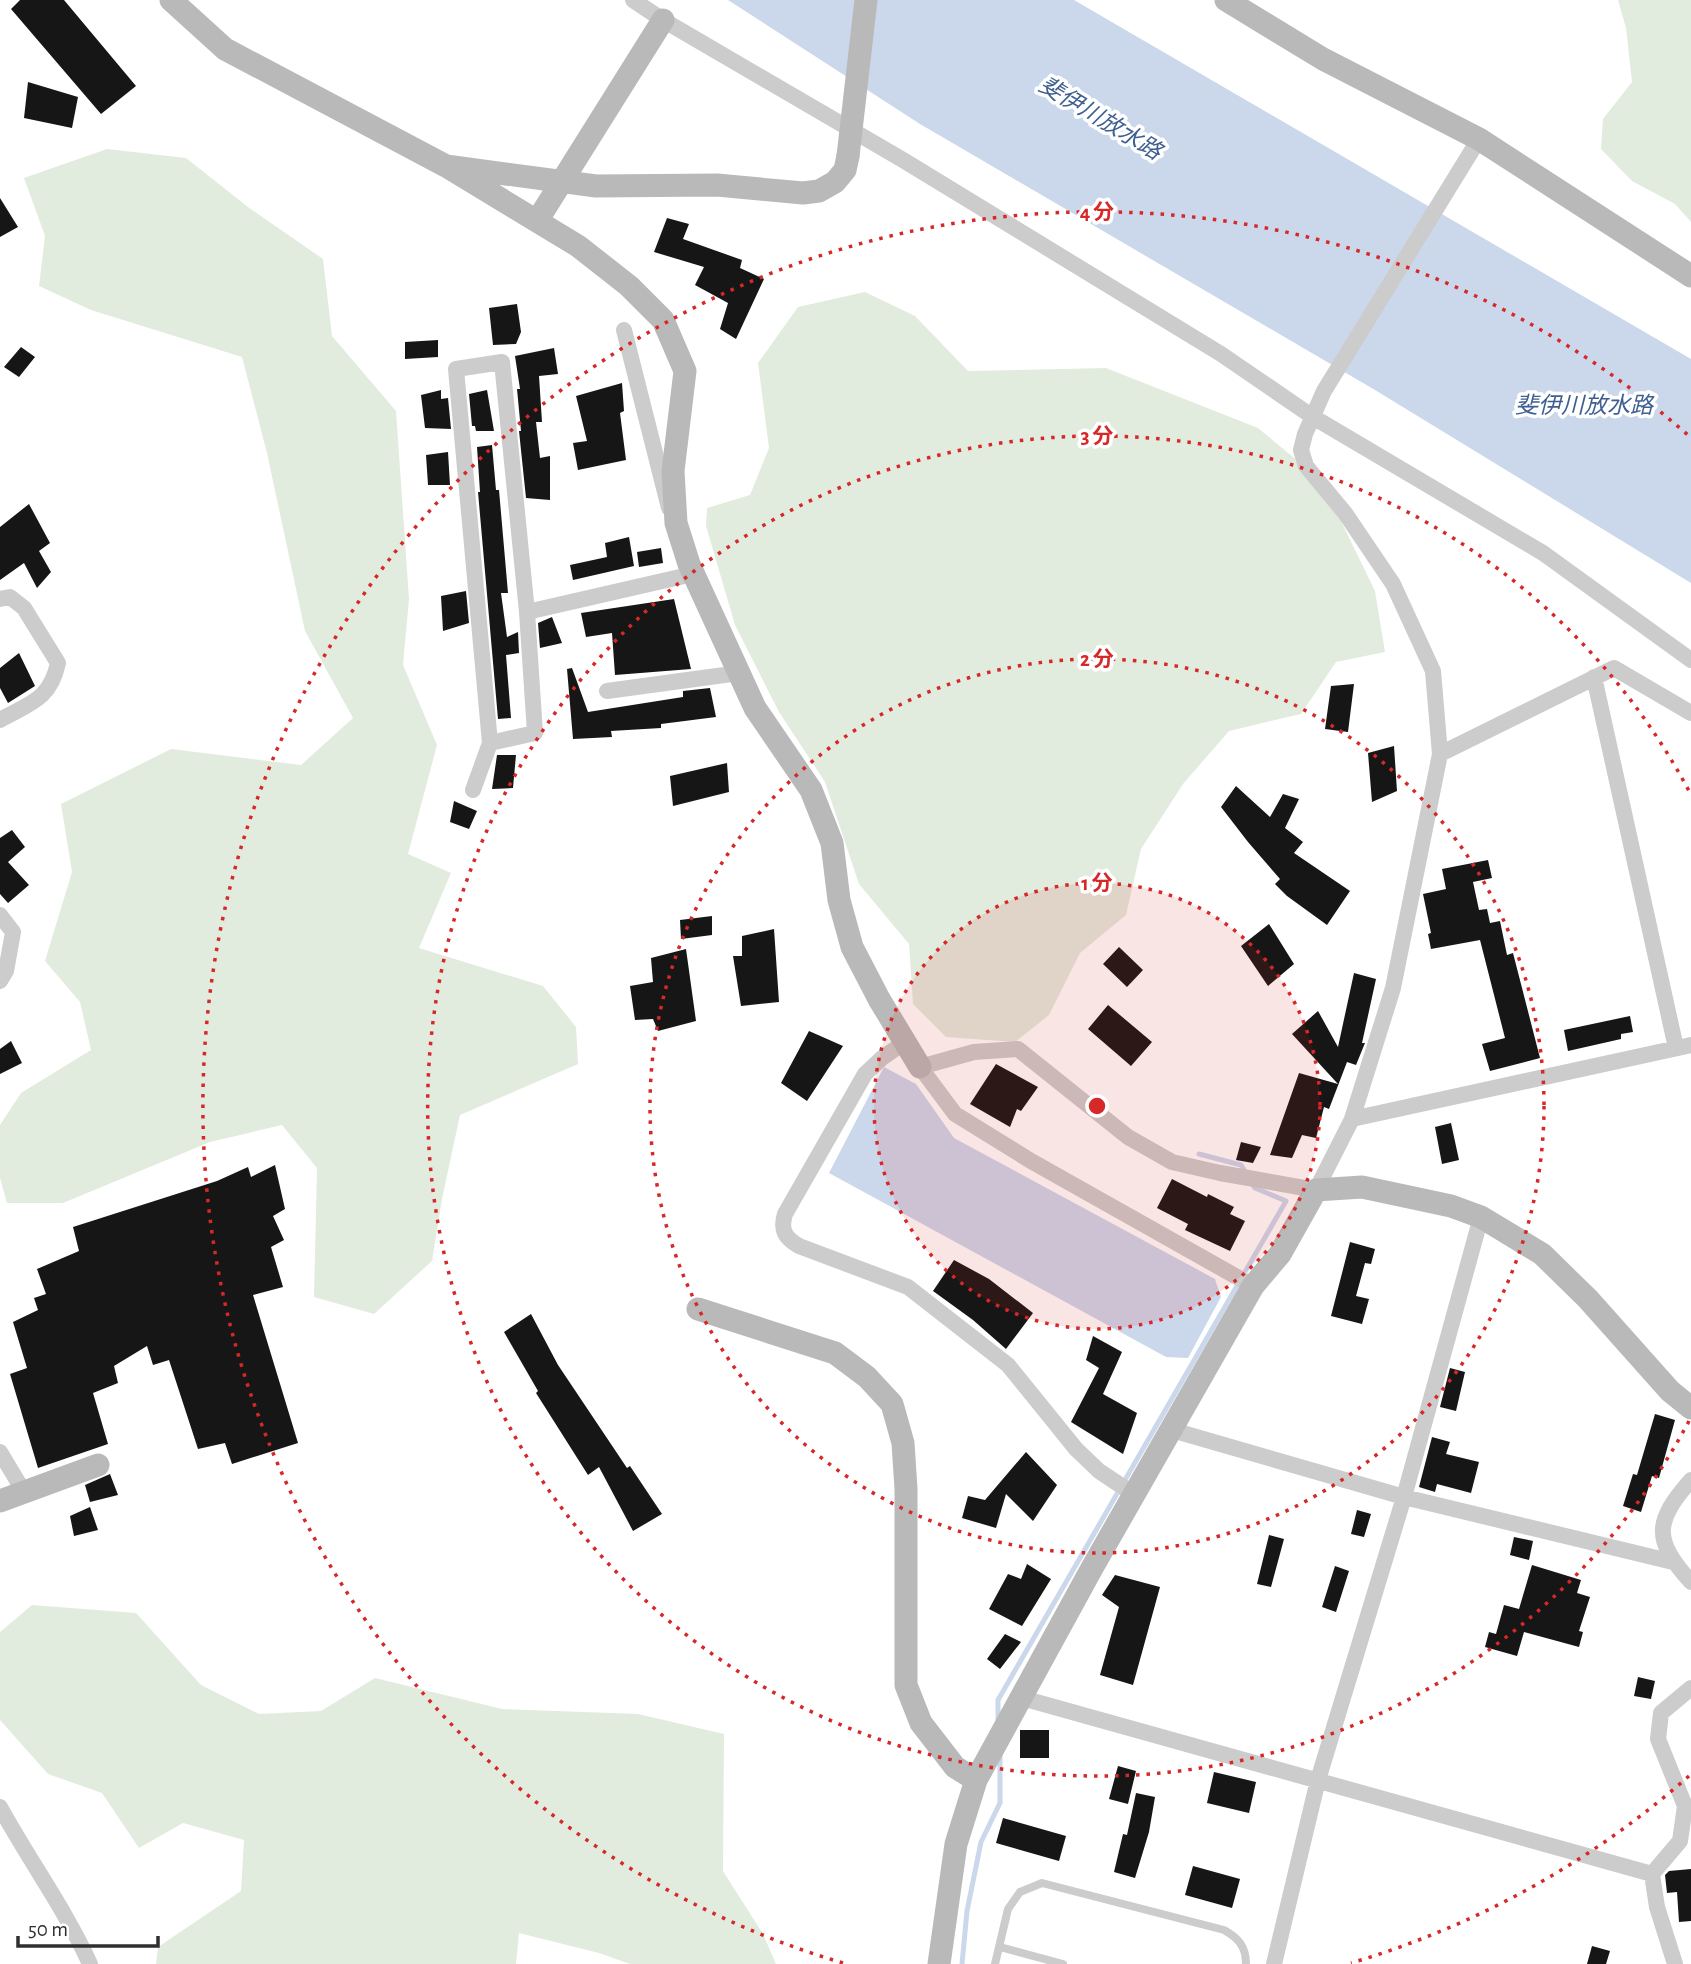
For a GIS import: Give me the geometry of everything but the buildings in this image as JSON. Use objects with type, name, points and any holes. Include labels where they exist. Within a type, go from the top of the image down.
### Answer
[{"type":"street","points":[[171,0],[225,49],[446,166],[578,246],[629,286],[663,320],[685,371],[673,471],[676,523]]},
{"type":"street","points":[[633,0],[1221,354],[1313,417],[1543,553],[1691,660]]},
{"type":"street","points":[[446,166],[596,186],[718,185],[803,193],[819,191],[835,182],[845,170],[866,0]]},
{"type":"street","points":[[1226,0],[1323,59],[1479,139],[1691,276]]},
{"type":"street","points":[[537,221],[559,181],[663,20]]},
{"type":"street","points":[[939,1964],[956,1844],[976,1780],[1254,1286],[1280,1254],[1316,1190],[1352,1119],[1393,988],[1440,754],[1433,671],[1393,584],[1345,513],[1306,466],[1301,450],[1324,391],[1479,139]]},
{"type":"street","points":[[624,330],[665,498],[693,574],[755,708],[811,790],[832,843],[839,901],[852,947],[879,999],[920,1067],[955,1114],[1031,1161],[1254,1286]]},
{"type":"street","points":[[473,790],[490,743],[456,369],[502,362],[527,612],[535,733],[490,743]]},
{"type":"street","points":[[527,612],[693,574]]},
{"type":"street","points":[[0,600],[10,597],[24,608],[58,663],[54,681],[45,694],[0,720]]},
{"type":"street","points":[[1440,754],[1614,668],[1691,713]]},
{"type":"street","points":[[607,691],[739,673]]},
{"type":"street","points":[[1352,1119],[1684,1047],[1594,677]]},
{"type":"street","points":[[0,915],[13,932],[6,971],[0,981]]},
{"type":"street","points":[[905,1042],[882,1058],[866,1074],[785,1214],[782,1224],[788,1240],[799,1247],[908,1287],[1007,1365],[1076,1449],[1099,1471],[1135,1495]]},
{"type":"street","points":[[920,1067],[974,1052],[1018,1049],[1128,1137],[1172,1162],[1316,1190],[1362,1187],[1451,1206],[1481,1217],[1542,1254],[1588,1299],[1670,1391],[1691,1408]]},
{"type":"street","points":[[1274,1964],[1318,1780],[1404,1497],[1481,1217]]},
{"type":"street","points":[[698,1309],[835,1353],[867,1377],[892,1404],[903,1443],[906,1489],[906,1685],[921,1723],[955,1767],[976,1780]]},
{"type":"street","points":[[1172,1430],[1404,1497],[1673,1562]]},
{"type":"street","points":[[0,1452],[24,1492]]},
{"type":"street","points":[[0,1501],[98,1465]]},
{"type":"street","points":[[1691,1480],[1670,1504],[1662,1534],[1673,1562],[1691,1582]]},
{"type":"street","points":[[1675,1964],[1657,1907],[1652,1874],[1680,1841],[1685,1806],[1658,1739],[1661,1713],[1691,1688]]},
{"type":"street","points":[[1021,1698],[1652,1874]]},
{"type":"street","points":[[0,1807],[76,1932],[90,1964]]},
{"type":"lane","points":[[995,1964],[1008,1909],[1020,1892],[1042,1883],[1224,1930],[1238,1939],[1246,1954],[1246,1964]]},
{"type":"lane","points":[[1000,1947],[1063,1964]]},
{"type":"green space","points":[[1618,0],[1691,0],[1691,222],[1675,204],[1632,181],[1601,149],[1603,119],[1632,82],[1626,28]]},
{"type":"green space","points":[[107,149],[186,158],[248,207],[323,259],[332,336],[396,411],[409,599],[403,665],[437,745],[408,854],[451,873],[419,948],[543,986],[576,1027],[578,1064],[460,1115],[432,1261],[374,1314],[314,1297],[317,1168],[282,1125],[210,1142],[63,1203],[7,1203],[0,1178],[0,1125],[21,1093],[91,1050],[80,1002],[45,961],[72,872],[61,804],[171,749],[301,765],[353,718],[305,631],[267,453],[242,357],[91,310],[39,286],[45,236],[24,178]]},
{"type":"green space","points":[[865,292],[915,316],[968,371],[1106,368],[1258,428],[1321,480],[1375,591],[1385,652],[1336,662],[1301,714],[1229,731],[1183,784],[1141,849],[1126,915],[1080,953],[1049,1015],[1015,1042],[946,1037],[913,1004],[909,944],[859,884],[825,782],[779,712],[735,625],[706,526],[707,508],[750,495],[769,448],[758,363],[798,307]]},
{"type":"green space","points":[[32,1605],[136,1613],[201,1685],[259,1714],[321,1711],[375,1678],[502,1709],[638,1714],[724,1734],[723,1871],[763,1934],[776,1964],[630,1964],[599,1953],[519,1933],[516,1964],[156,1964],[158,1947],[241,1891],[244,1840],[183,1823],[139,1848],[102,1793],[48,1774],[0,1720],[0,1632]]},
{"type":"water","name":"斐伊川放水路","points":[[728,0],[1074,0],[1691,359],[1691,583],[1375,390],[920,124]]},
{"type":"water","points":[[884,1067],[916,1084],[954,1138],[1215,1279],[1221,1297],[1188,1358],[1166,1357],[829,1173]]},
{"type":"waterway","points":[[1199,1154],[1241,1165],[1246,1173]]},
{"type":"waterway","points":[[998,1720],[998,1700],[1286,1201],[1255,1188],[1251,1182]]},
{"type":"waterway","points":[[962,1964],[967,1911],[981,1842],[1000,1803],[1000,1755]]}]
